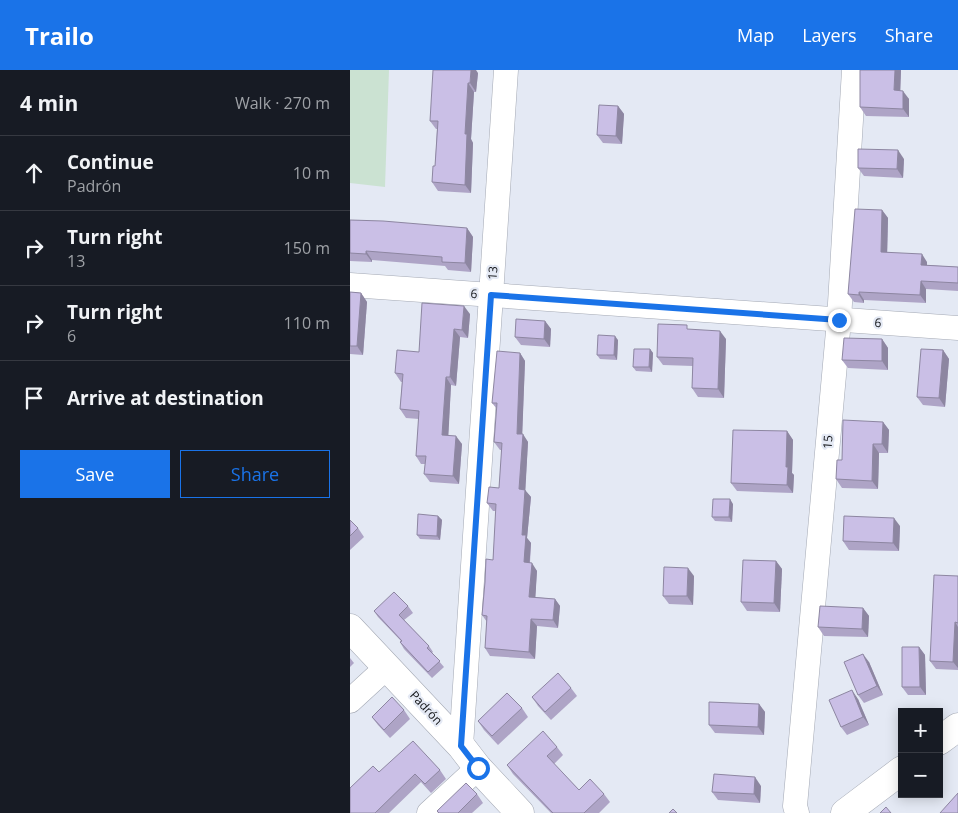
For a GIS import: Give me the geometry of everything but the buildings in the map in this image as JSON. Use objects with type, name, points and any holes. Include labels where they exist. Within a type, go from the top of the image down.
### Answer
[{"type":"street","name":"13","points":[[461,746],[506,70]]},
{"type":"street","name":"15","points":[[797,813],[795,806],[839,320],[854,70]]},
{"type":"street","name":"6","points":[[350,284],[958,328]]},
{"type":"street","name":"Padrón","points":[[350,628],[461,746],[478,768],[520,813]]},
{"type":"street","points":[[350,701],[387,667]]},
{"type":"street","points":[[943,738],[958,727]]},
{"type":"street","points":[[429,813],[478,768]]},
{"type":"street","points":[[845,813],[898,773]]},
{"type":"green space","points":[[350,70],[389,70],[385,187],[350,183]]},
{"type":"route","points":[[478,768],[461,746],[491,295],[839,320]]}]
